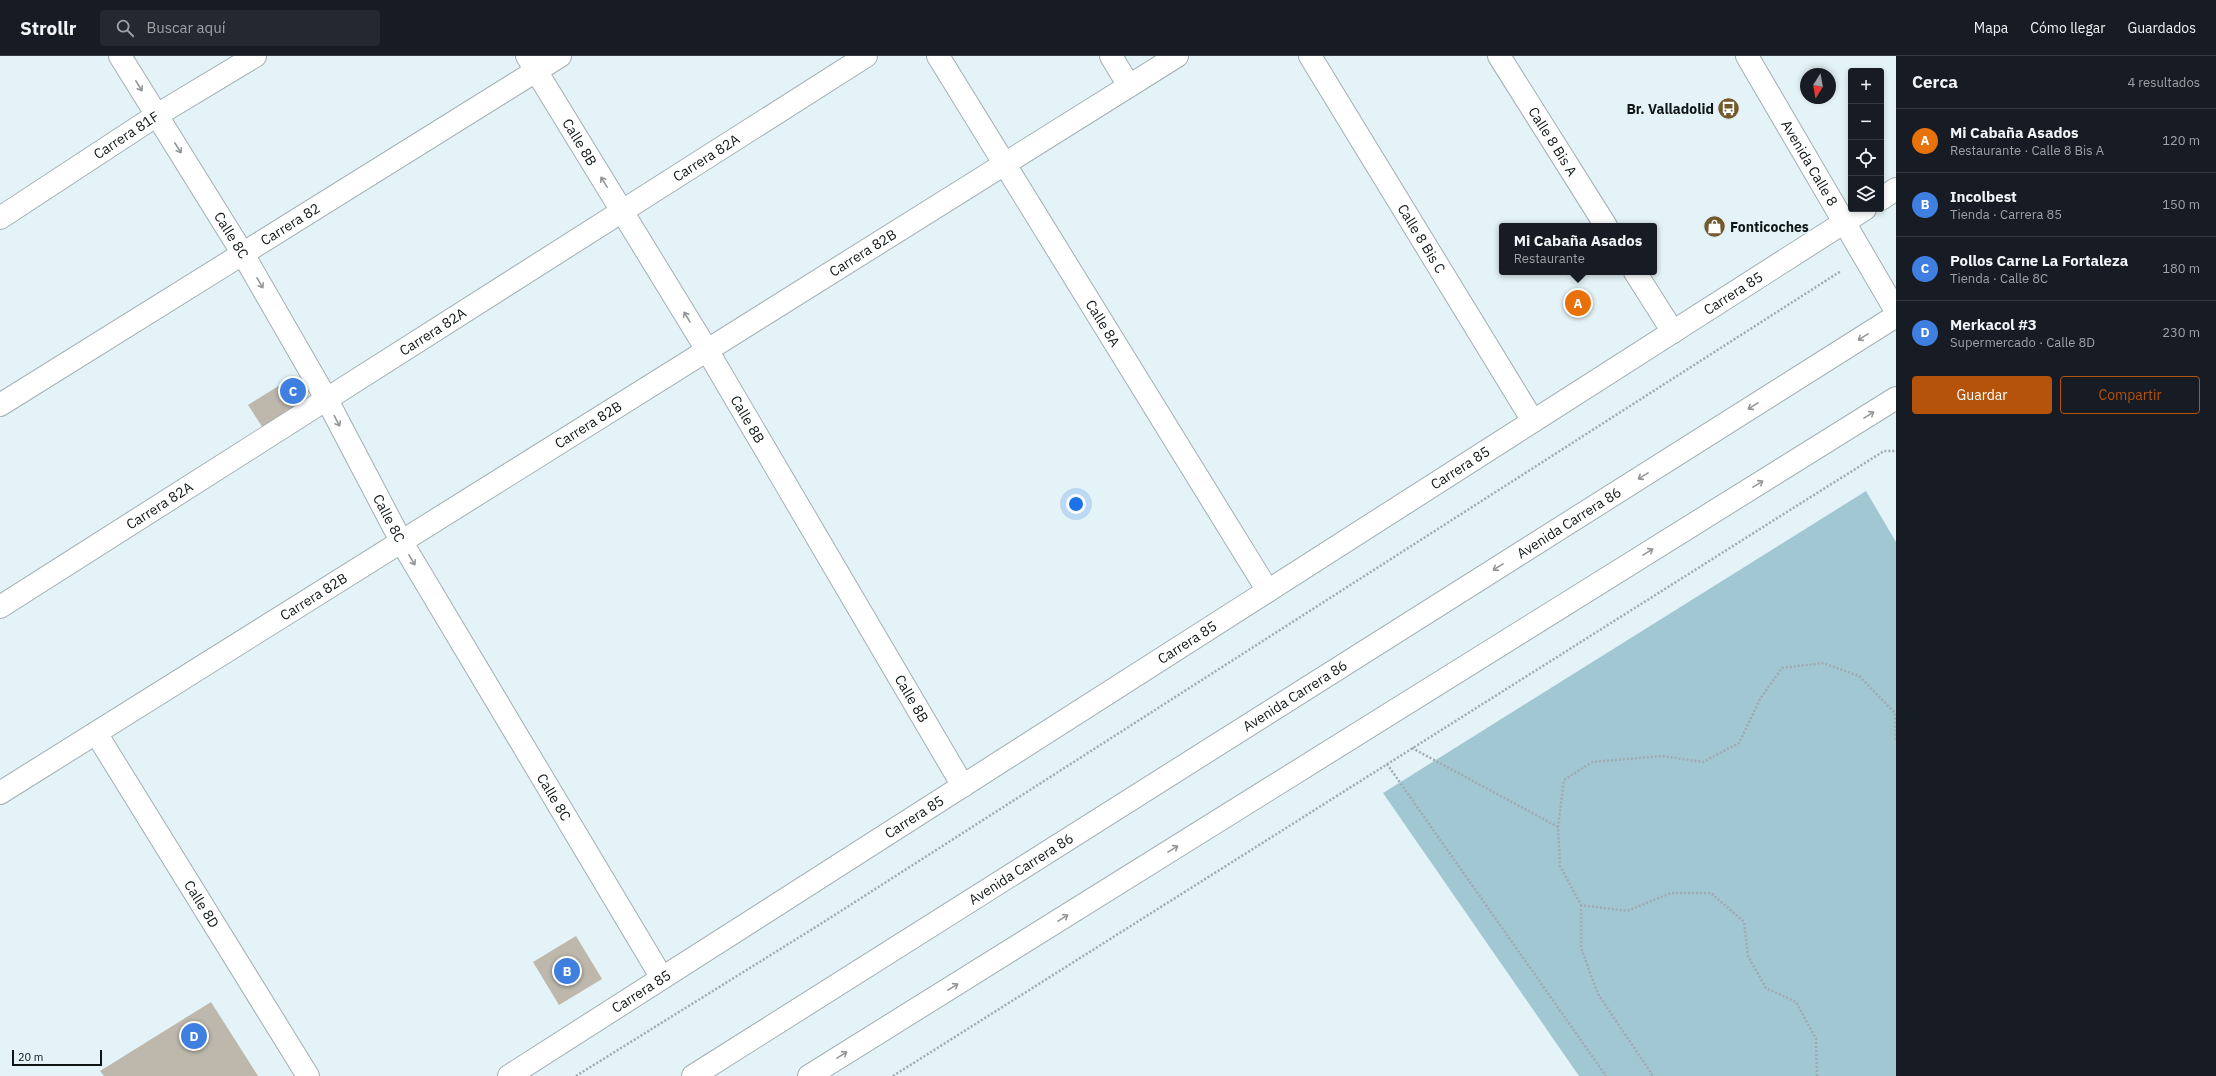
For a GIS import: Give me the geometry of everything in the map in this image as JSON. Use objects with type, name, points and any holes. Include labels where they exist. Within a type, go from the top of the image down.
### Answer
[{"type":"street","name":"Calle 8C","points":[[120,56],[243,254],[327,400],[401,541],[662,978]]},
{"type":"street","name":"Carrera 81F","points":[[0,218],[157,115],[255,56]]},
{"type":"street","name":"Carrera 82","points":[[0,405],[243,254],[532,64],[560,56]]},
{"type":"street","name":"Carrera 82A","points":[[0,607],[866,56]]},
{"type":"street","name":"Calle 8A","points":[[938,56],[1268,591]]},
{"type":"street","points":[[1111,56],[1129,86]]},
{"type":"street","name":"Carrera 82B","points":[[0,793],[1177,56]]},
{"type":"street","name":"Calle 8 Bis C","points":[[1310,56],[1533,422]]},
{"type":"street","name":"Calle 8 Bis A","points":[[1500,56],[1604,223]]},
{"type":"street","name":"Avenida Calle 8","points":[[1747,56],[1896,311]]},
{"type":"street","name":"Calle 8B","points":[[532,64],[707,350],[963,786]]},
{"type":"street","points":[[1884,197],[1896,189]]},
{"type":"street","name":"Carrera 85","points":[[509,1076],[1860,212]]},
{"type":"street","points":[[1637,275],[1673,332]]},
{"type":"street","name":"Avenida Carrera 86","points":[[693,1076],[1896,316]]},
{"type":"street","points":[[809,1076],[1894,400]]},
{"type":"street","name":"Calle 8D","points":[[96,733],[308,1076]]},
{"type":"path","points":[[576,1076],[833,916],[1864,256]]},
{"type":"path","points":[[893,1076],[1884,452],[1896,451]]},
{"type":"path","points":[[1654,1076],[1598,994],[1581,948],[1581,905],[1560,866],[1558,827],[1564,780],[1592,762],[1662,756],[1703,762],[1739,743],[1760,699],[1782,668],[1823,663],[1859,676],[1895,713],[1896,740]]},
{"type":"path","points":[[1412,748],[1558,827]]},
{"type":"path","points":[[1387,764],[1606,1076]]},
{"type":"path","points":[[1581,905],[1627,911],[1671,893],[1711,893],[1744,922],[1748,956],[1766,988],[1796,1002],[1816,1039],[1817,1076]]},
{"type":"shaded area","points":[[1866,491],[1896,542],[1896,1076],[1579,1076],[1383,793]]},
{"type":"building","points":[[293,377],[307,401],[263,428],[248,405]]},
{"type":"building","points":[[576,936],[602,979],[559,1005],[533,962]]},
{"type":"building","points":[[211,1002],[258,1076],[104,1076],[100,1071]]},
{"type":"place","name":"Br. Valladolid","points":[[1729,109]]},
{"type":"place","name":"Fonticoches","points":[[1715,227]]},
{"type":"place","name":"Mi Cabaña Asados","points":[[1578,303]]},
{"type":"place","name":"Pollos Carne La Fortaleza","points":[[293,391]]},
{"type":"place","name":"Incolbest","points":[[567,971]]},
{"type":"place","name":"Merkacol #3","points":[[194,1036]]}]
